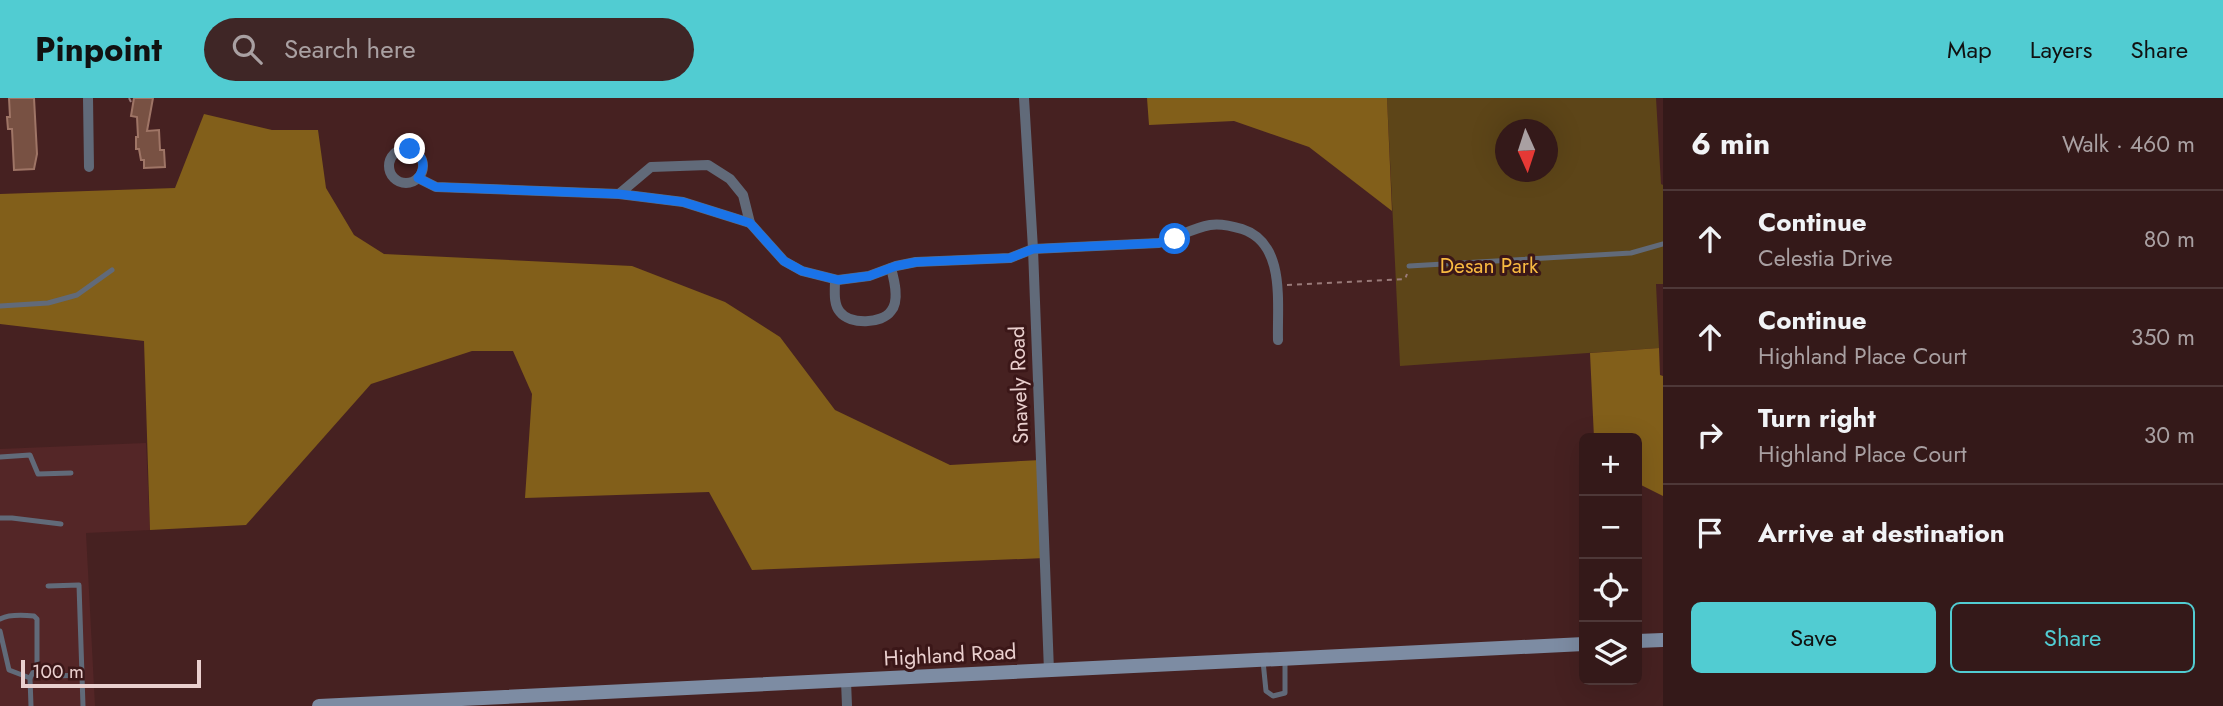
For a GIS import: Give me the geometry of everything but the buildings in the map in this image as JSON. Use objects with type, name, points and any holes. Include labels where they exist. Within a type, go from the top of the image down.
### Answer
[{"type":"street","points":[[88,98],[89,167]]},
{"type":"street","name":"Snavely Road","points":[[1024,98],[1033,249],[1049,671]]},
{"type":"street","points":[[619,194],[651,167],[708,166],[730,179],[743,195],[750,223],[784,261],[802,271],[835,280],[869,276],[916,262],[1010,258],[1033,249],[1159,243],[1175,239],[1196,228],[1215,224],[1232,226],[1254,233],[1266,245],[1274,266],[1278,340]]},
{"type":"street","points":[[418,178],[436,187],[619,194],[683,202],[750,223]]},
{"type":"street","points":[[835,280],[839,311],[852,320],[878,320],[892,311],[895,303],[891,268]]},
{"type":"street","points":[[1642,641],[1663,640]]},
{"type":"street","name":"Highland Road","points":[[318,706],[1579,644]]},
{"type":"street","points":[[846,681],[847,706]]},
{"type":"lane","points":[[1409,266],[1632,254],[1663,244]]},
{"type":"lane","points":[[0,306],[48,303],[77,295],[112,270]]},
{"type":"lane","points":[[0,457],[30,455],[38,474],[71,473]]},
{"type":"lane","points":[[0,518],[61,524]]},
{"type":"lane","points":[[48,586],[79,585],[83,706]]},
{"type":"lane","points":[[0,619],[6,616],[34,616],[37,619],[37,665],[30,678],[31,706]]},
{"type":"lane","points":[[0,631],[9,670],[30,678]]},
{"type":"lane","points":[[1263,660],[1266,691],[1273,696],[1285,693],[1285,659]]},
{"type":"lane","points":[[55,676],[82,675]]},
{"type":"path","points":[[1276,286],[1405,279],[1409,266]]},
{"type":"shaded area","points":[[1147,98],[1387,98],[1392,211],[1309,147],[1234,121],[1149,125]]},
{"type":"shaded area","points":[[204,114],[272,130],[318,130],[326,188],[354,235],[384,254],[632,266],[725,302],[780,337],[835,410],[950,465],[1041,460],[1045,558],[752,570],[709,492],[525,498],[532,394],[513,351],[472,351],[371,384],[246,525],[150,530],[144,341],[0,324],[0,194],[175,188]]},
{"type":"shaded area","points":[[1659,348],[1660,375],[1663,376],[1663,496],[1642,486],[1642,433],[1594,433],[1590,353]]},
{"type":"shaded area","points":[[146,443],[150,530],[86,533],[95,706],[0,706],[0,449]]},
{"type":"green space","name":"Desan Park","points":[[1387,98],[1656,98],[1663,185],[1663,284],[1656,284],[1659,348],[1400,366]]},
{"type":"route","points":[[410,149],[421,156],[423,162],[418,178],[436,187],[619,194],[683,202],[712,210],[731,219],[750,223],[784,261],[802,271],[838,280],[869,276],[916,262],[1010,258],[1033,249],[1159,243],[1175,239]]}]
